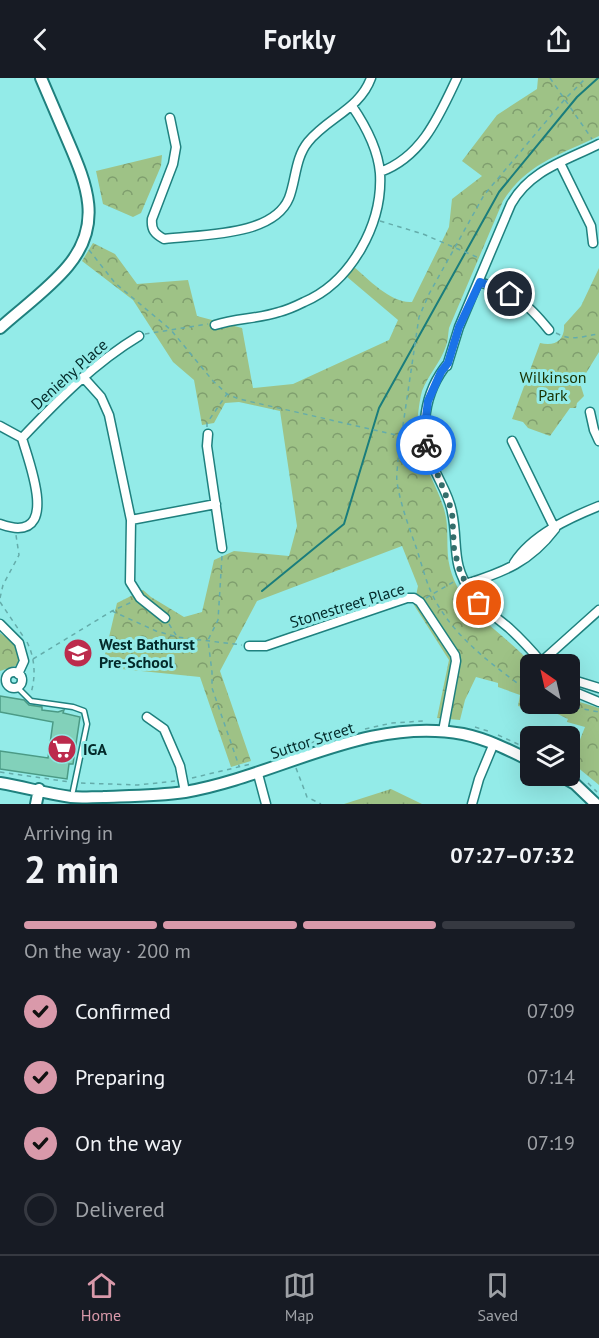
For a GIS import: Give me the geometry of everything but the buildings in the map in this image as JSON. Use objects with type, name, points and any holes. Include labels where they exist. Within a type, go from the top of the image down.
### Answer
[{"type":"street","points":[[0,328],[67,267],[81,245],[89,215],[84,179],[40,78]]},
{"type":"street","points":[[170,118],[176,147],[173,164],[152,219],[155,234],[165,238],[250,229],[266,223],[285,208],[293,187],[297,163],[306,144],[361,97],[371,78]]},
{"type":"street","points":[[380,172],[394,167],[410,156],[427,135],[457,78]]},
{"type":"street","points":[[215,325],[277,313],[307,301],[331,284],[350,266],[363,245],[373,219],[380,172],[365,126],[352,106]]},
{"type":"street","points":[[534,654],[479,603],[464,581],[456,559],[449,499],[430,460],[424,440],[428,401],[436,381],[448,363],[459,327],[518,191],[540,172],[598,145]]},
{"type":"street","points":[[560,163],[591,226],[593,243]]},
{"type":"street","points":[[480,282],[520,299],[549,330]]},
{"type":"street","name":"Deniehy Place","points":[[22,438],[83,377],[117,349],[139,336]]},
{"type":"street","points":[[83,377],[101,397],[110,415],[130,520],[130,582],[140,598],[165,618]]},
{"type":"street","points":[[590,412],[599,441]]},
{"type":"street","points":[[0,426],[22,438],[39,503],[34,519],[28,525],[16,528],[0,524]]},
{"type":"street","points":[[208,434],[207,447],[222,548]]},
{"type":"street","points":[[512,441],[555,529]]},
{"type":"street","points":[[130,520],[216,504]]},
{"type":"street","points":[[464,581],[501,573],[513,566],[529,545],[599,507]]},
{"type":"street","name":"Stonestreet Place","points":[[249,646],[266,646],[407,598],[414,598],[420,602],[455,654],[456,661],[443,731]]},
{"type":"street","points":[[551,654],[599,610]]},
{"type":"street","points":[[0,624],[19,642],[24,661],[18,674]]},
{"type":"street","points":[[11,674],[18,674],[22,679],[21,684],[17,687],[8,686],[3,679],[11,674]]},
{"type":"street","points":[[580,682],[599,688]]},
{"type":"street","points":[[580,694],[599,702]]},
{"type":"street","points":[[147,717],[164,729],[184,786]]},
{"type":"street","name":"Suttor Street","points":[[0,783],[39,789],[73,787],[100,796],[147,800],[184,786],[225,783],[288,758],[358,739],[412,730],[465,734],[494,743],[520,756]]},
{"type":"street","points":[[472,804],[479,779],[494,743]]},
{"type":"street","points":[[256,770],[266,804]]},
{"type":"street","points":[[577,786],[596,804]]},
{"type":"street","points":[[36,804],[39,789]]},
{"type":"street","name":"Suttor Street","points":[[39,789],[49,794],[70,797],[100,796]]},
{"type":"lane","points":[[17,687],[32,700],[73,706],[84,711],[87,724],[73,787]]},
{"type":"path","points":[[550,78],[598,145]]},
{"type":"path","points":[[373,219],[423,234],[488,262]]},
{"type":"path","points":[[81,245],[91,252],[115,283],[171,330],[213,381],[227,394],[239,399],[401,436]]},
{"type":"path","points":[[139,336],[215,325]]},
{"type":"path","points":[[549,330],[567,339],[599,334]]},
{"type":"path","points":[[208,434],[207,423],[227,394]]},
{"type":"path","points":[[0,598],[3,585],[19,555],[16,528]]},
{"type":"path","points":[[222,548],[218,620],[208,640],[212,687],[239,767]]},
{"type":"path","points":[[420,602],[432,594],[464,581]]},
{"type":"path","points":[[432,594],[458,631],[497,669],[520,685]]},
{"type":"path","points":[[33,659],[112,611],[140,598]]},
{"type":"path","points":[[112,611],[156,631],[177,637],[249,646]]},
{"type":"path","points":[[165,618],[177,637]]},
{"type":"path","points":[[580,708],[599,712]]},
{"type":"path","points":[[357,731],[392,723],[426,722]]},
{"type":"path","points":[[468,726],[479,728],[520,745]]},
{"type":"path","points":[[321,804],[307,797],[288,758],[288,750],[335,734],[349,733]]},
{"type":"path","points":[[0,772],[73,787],[184,786],[251,764],[256,770]]},
{"type":"path","points":[[596,791],[599,788]]},
{"type":"green space","points":[[538,78],[599,78],[599,136],[545,161],[523,177],[503,201],[449,328],[444,352],[422,391],[417,429],[421,453],[444,509],[450,568],[456,583],[473,609],[522,654],[520,654],[520,695],[498,687],[498,683],[476,677],[465,700],[460,720],[437,718],[449,660],[414,605],[418,586],[402,546],[257,601],[220,671],[251,761],[231,767],[200,677],[102,667],[117,603],[143,590],[184,617],[202,612],[214,560],[234,551],[289,556],[297,526],[280,411],[239,402],[225,403],[214,423],[202,425],[194,380],[173,362],[133,300],[82,261],[93,243],[115,254],[137,284],[188,280],[197,316],[242,328],[253,388],[293,384],[389,340],[398,320],[346,276],[354,267],[389,295],[404,302],[412,302],[449,227],[452,199],[482,176],[462,161],[497,115],[537,89]]},
{"type":"green space","points":[[162,155],[161,166],[141,213],[133,217],[103,204],[96,171]]},
{"type":"green space","name":"Wilkinson Park","points":[[599,268],[599,352],[580,383],[584,396],[577,403],[576,408],[570,408],[550,436],[528,428],[523,422],[512,419],[540,343],[550,344],[561,338],[564,325],[581,306]]},
{"type":"green space","points":[[0,633],[15,643],[22,657],[18,665],[0,671]]},
{"type":"green space","points":[[580,702],[599,708],[599,785],[580,769],[580,740],[585,727],[567,722],[568,719],[558,714],[580,714]]},
{"type":"green space","points":[[391,789],[422,804],[344,804]]},
{"type":"waterway","points":[[262,591],[344,524],[379,408],[499,192],[577,97],[598,78]]},
{"type":"way so far","points":[[426,445],[428,455],[449,499],[454,523],[454,549],[459,568],[466,584],[479,603]]},
{"type":"place","name":"West Bathurst Pre-School","points":[[78,653]]},
{"type":"place","name":"IGA","points":[[62,749]]},
{"type":"route","points":[[426,445],[424,433],[428,401],[441,372],[448,363],[459,327],[480,282],[510,294]]}]
